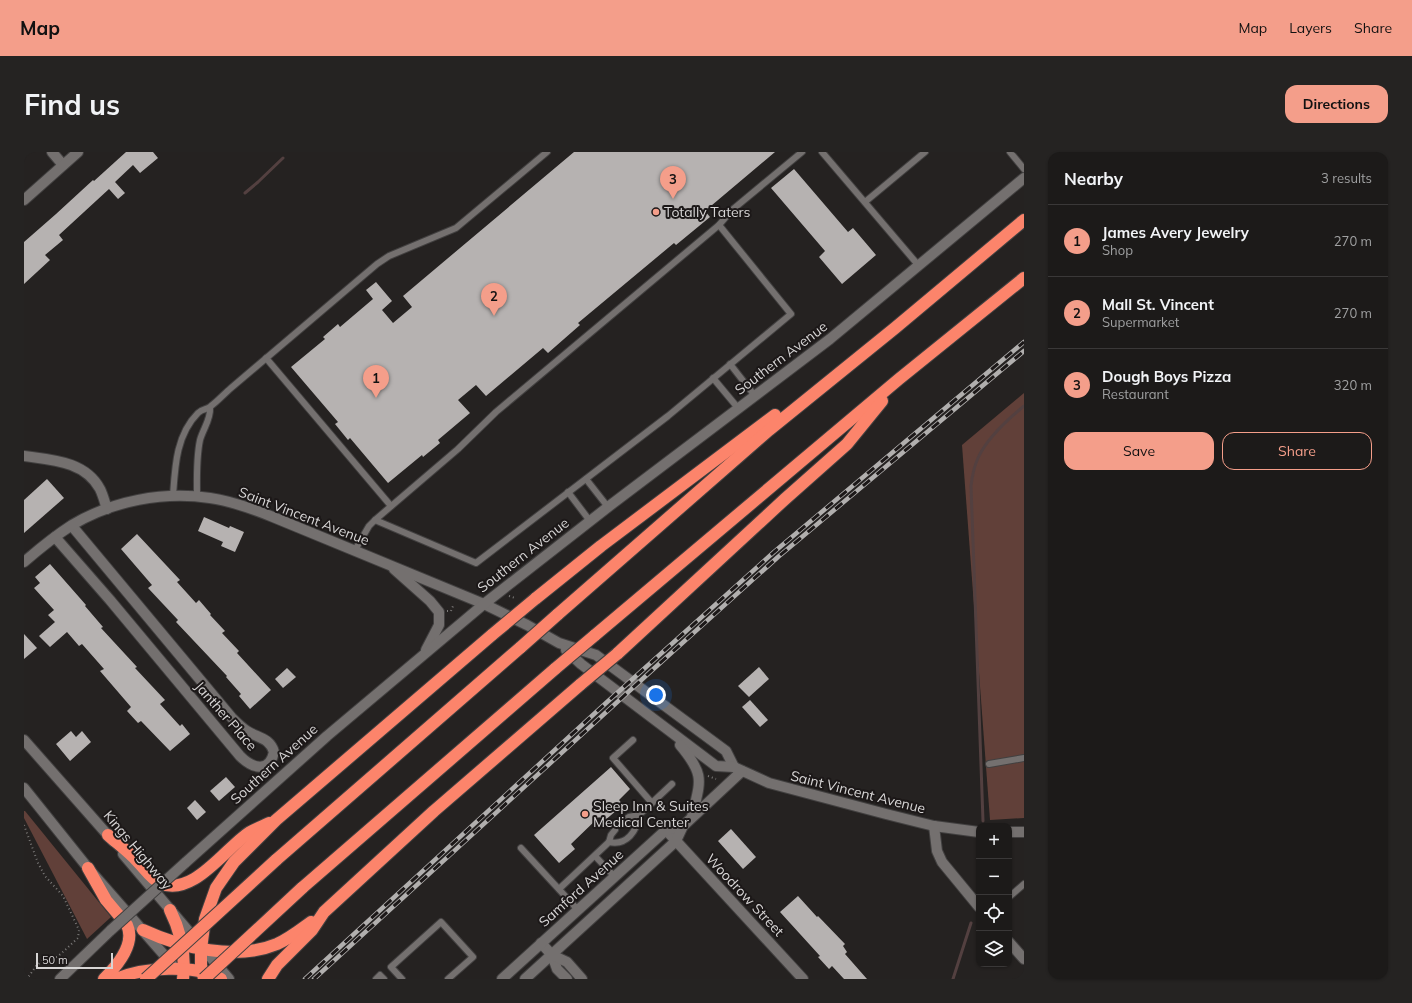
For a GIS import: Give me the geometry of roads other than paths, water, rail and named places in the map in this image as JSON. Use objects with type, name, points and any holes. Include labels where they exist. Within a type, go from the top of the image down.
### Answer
[{"type":"highway","points":[[146,979],[276,860],[769,430],[896,328],[1024,220]]},
{"type":"highway","points":[[203,977],[302,888],[556,668],[899,380],[1024,278]]},
{"type":"highway","points":[[203,977],[201,965],[205,919],[214,894],[220,882],[234,862],[276,820],[493,634],[601,546],[874,342],[896,328]]},
{"type":"highway","points":[[143,930],[182,945],[228,952],[258,950],[270,947],[297,932],[324,912],[434,811],[617,654],[785,498],[847,444],[899,380]]},
{"type":"highway","points":[[108,835],[137,861],[153,878],[160,883],[175,885],[190,881],[197,877],[212,866],[249,833],[276,820]]},
{"type":"highway","points":[[88,868],[106,900],[128,925],[129,930],[127,944],[118,963],[104,979]]},
{"type":"highway","points":[[170,910],[180,931],[183,975]]},
{"type":"highway","points":[[268,979],[277,965],[312,930],[324,912]]},
{"type":"highway","points":[[116,979],[138,972],[163,968],[183,975],[221,979]]},
{"type":"street","points":[[52,152],[64,165]]},
{"type":"street","points":[[24,200],[78,152]]},
{"type":"street","name":"Southern Avenue","points":[[60,979],[111,930],[327,736],[484,604],[608,507],[830,339],[1024,178]]},
{"type":"street","points":[[24,456],[61,461],[81,469],[100,488],[107,509]]},
{"type":"street","name":"Saint Vincent Avenue","points":[[24,562],[55,537],[72,526],[120,504],[143,499],[173,496],[197,497],[232,502],[355,550],[484,604],[527,625],[559,643],[596,655],[726,751],[738,769]]},
{"type":"street","name":"Janther Place","points":[[55,537],[110,600],[240,756],[255,767],[268,763],[272,759],[274,752],[269,742],[247,731],[232,718],[72,526]]},
{"type":"street","points":[[386,563],[435,605],[439,612],[440,617],[438,629],[424,655]]},
{"type":"street","name":"Saint Vincent Avenue","points":[[559,643],[581,664],[716,766],[738,769],[761,780],[781,787],[934,826],[976,832]]},
{"type":"street","points":[[669,731],[693,760],[699,772],[699,786],[692,817]]},
{"type":"street","name":"Kings Highway","points":[[24,740],[108,835],[229,979]]},
{"type":"street","name":"Samford Avenue","points":[[525,979],[676,841],[683,826],[738,769]]},
{"type":"street","points":[[24,788],[88,868],[183,975]]},
{"type":"street","name":"Samford Avenue","points":[[502,979],[666,830],[683,826]]},
{"type":"street","points":[[934,826],[937,851],[942,862],[976,903]]},
{"type":"street","name":"Woodrow Street","points":[[666,830],[803,979]]},
{"type":"street","points":[[1012,832],[1024,832]]},
{"type":"street","points":[[578,910],[589,920]]},
{"type":"street","points":[[541,943],[552,955],[566,962],[582,979]]},
{"type":"street","points":[[1012,945],[1024,959]]},
{"type":"street","points":[[552,955],[557,969],[567,979]]},
{"type":"lane","points":[[173,496],[175,465],[180,442],[187,426],[202,409],[210,408],[266,358],[377,264],[389,256],[456,228],[547,152]]},
{"type":"lane","points":[[355,550],[369,526],[375,520],[458,449],[496,412],[719,225],[732,210],[802,152]]},
{"type":"lane","points":[[822,152],[919,266]]},
{"type":"lane","points":[[865,202],[925,152]]},
{"type":"lane","points":[[1010,152],[1024,169]]},
{"type":"lane","points":[[375,520],[476,563],[668,416],[791,314],[719,225]]},
{"type":"lane","points":[[266,358],[391,506]]},
{"type":"lane","points":[[730,364],[755,396]]},
{"type":"lane","points":[[713,378],[738,408]]},
{"type":"lane","points":[[197,497],[197,458],[203,431],[210,416],[210,408]]},
{"type":"lane","points":[[586,479],[608,507]]},
{"type":"lane","points":[[568,492],[590,521]]},
{"type":"lane","points":[[632,740],[613,758],[652,803]]},
{"type":"lane","points":[[989,764],[1024,758]]},
{"type":"lane","points":[[625,820],[629,817],[639,815],[672,784]]},
{"type":"lane","points":[[609,842],[616,844],[624,841],[634,832],[638,824],[639,815]]},
{"type":"lane","points":[[559,889],[609,842],[610,835],[615,830]]},
{"type":"lane","points":[[521,848],[578,910]]},
{"type":"lane","points":[[595,856],[614,876]]},
{"type":"lane","points":[[1011,895],[1024,884]]},
{"type":"lane","points":[[402,979],[391,967],[441,922],[473,957],[448,979]]},
{"type":"lane","points":[[376,979],[380,975],[384,979]]},
{"type":"waterway","points":[[245,193],[283,158]]},
{"type":"waterway","points":[[983,821],[971,486],[973,472],[977,461],[987,443],[1004,423],[1024,406]]},
{"type":"waterway","points":[[953,979],[971,923]]},
{"type":"railway","points":[[305,979],[606,703],[774,552],[1024,342]]},
{"type":"railway","points":[[314,979],[778,557],[1024,351]]},
{"type":"place","name":"Dough Boys Pizza","points":[[673,199]]},
{"type":"place","name":"Totally Taters","points":[[656,212]]},
{"type":"place","name":"Mall St. Vincent","points":[[494,316]]},
{"type":"place","name":"James Avery Jewelry","points":[[376,398]]},
{"type":"place","name":"Sleep Inn & Suites Medical Center","points":[[585,814]]}]
